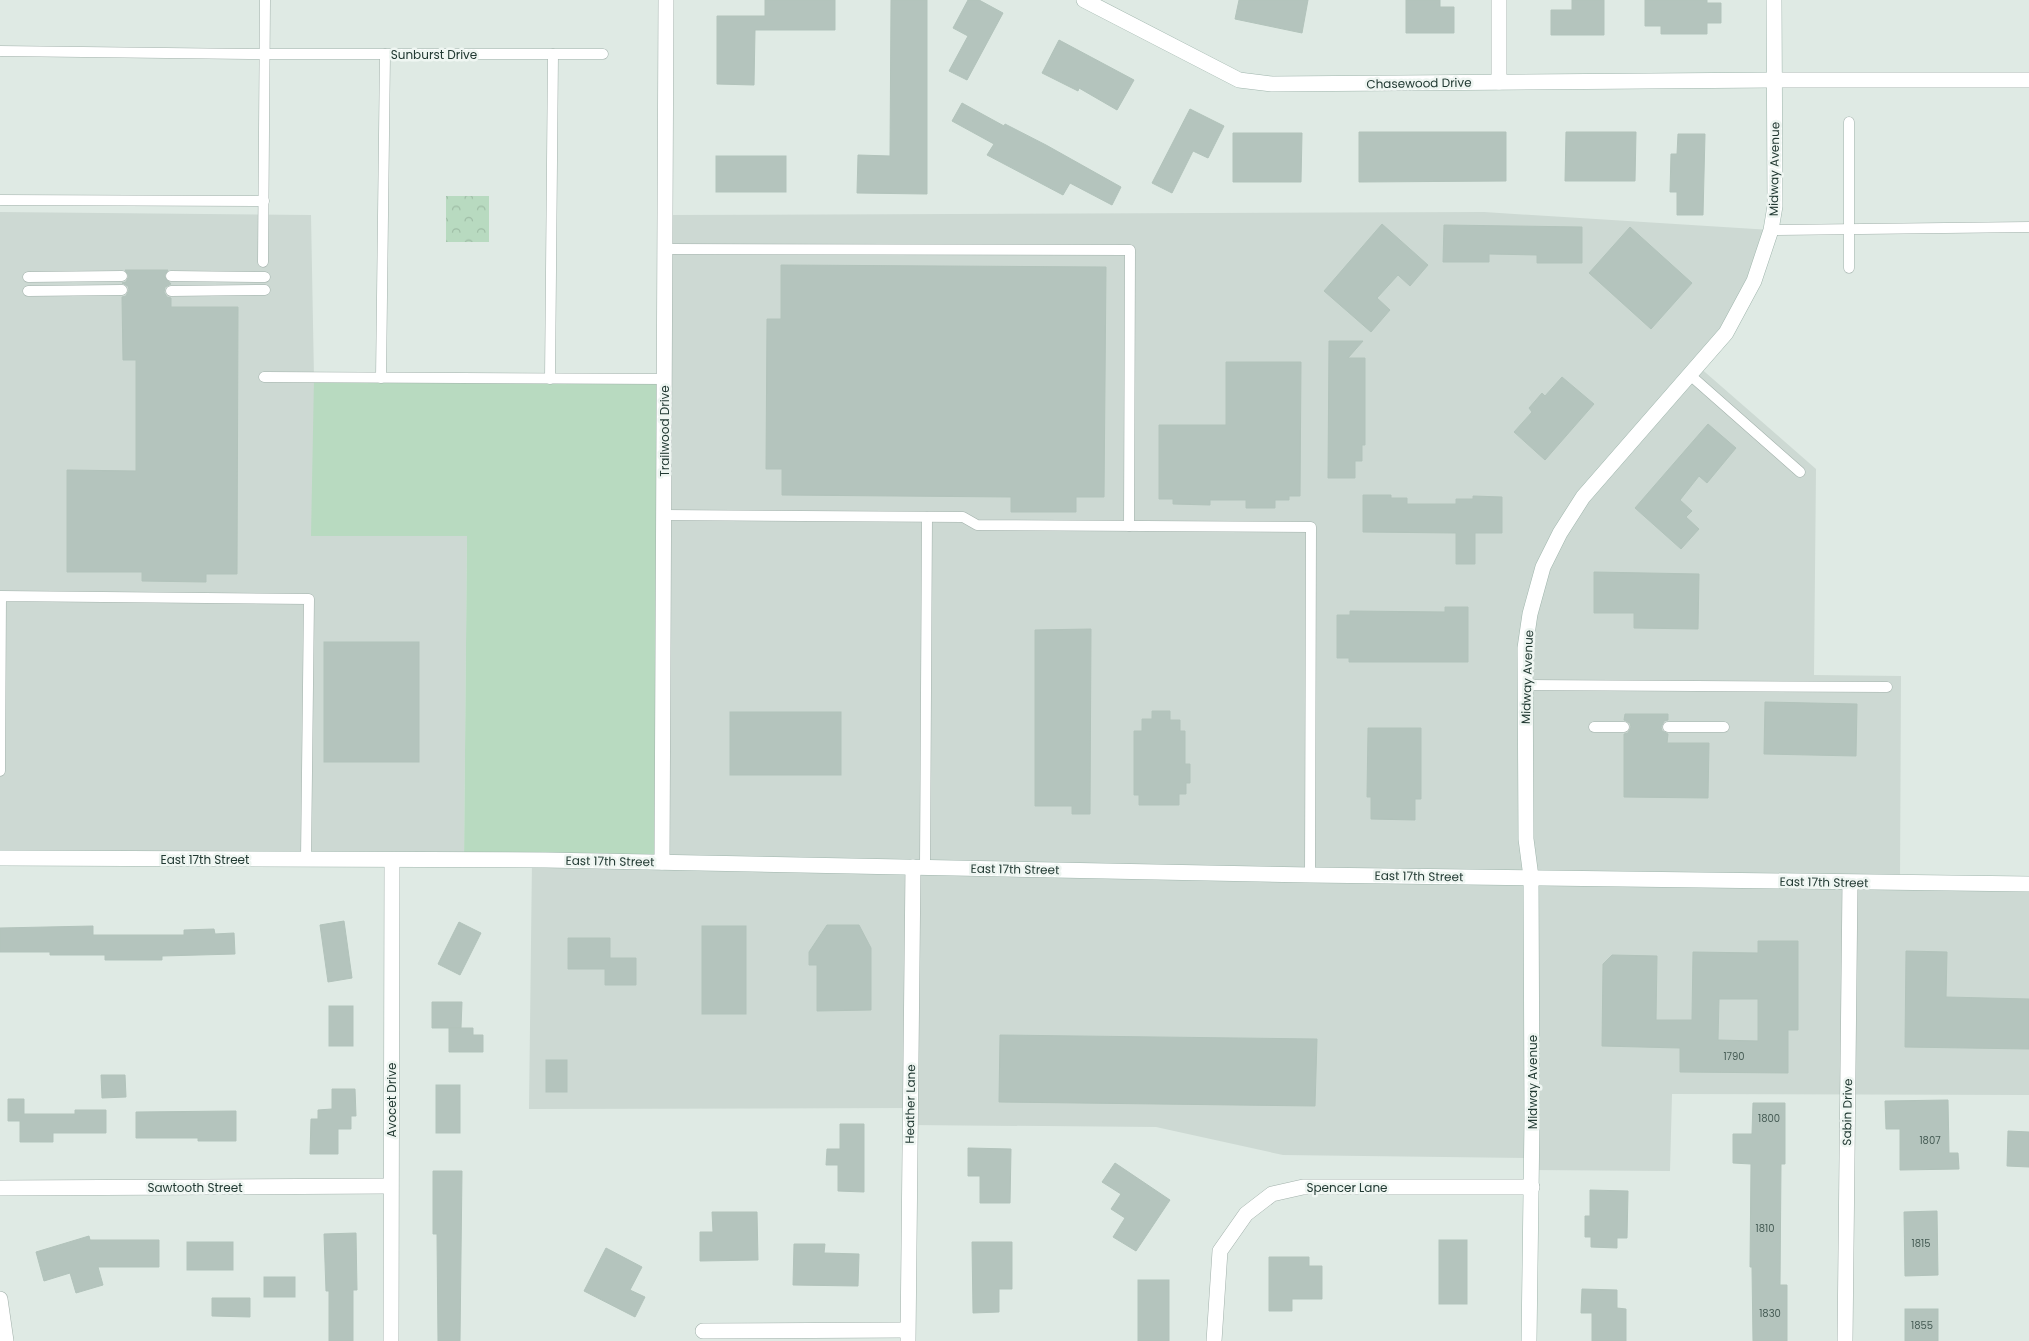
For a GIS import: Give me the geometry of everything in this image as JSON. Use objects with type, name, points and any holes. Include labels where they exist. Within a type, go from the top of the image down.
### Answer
[{"type":"street","name":"Trailwood Drive","points":[[662,862],[666,0]]},
{"type":"street","name":"Chasewood Drive","points":[[1084,0],[1239,80],[1272,84],[2029,80]]},
{"type":"street","points":[[1499,0],[1499,82]]},
{"type":"street","name":"Midway Avenue","points":[[1529,1341],[1532,1187],[1531,877],[1526,839],[1525,648],[1530,614],[1543,567],[1560,533],[1583,497],[1726,333],[1754,281],[1771,230],[1775,206],[1774,0]]},
{"type":"street","name":"East 17th Street","points":[[0,858],[662,862],[1310,875],[2029,884]]},
{"type":"street","name":"Avocet Drive","points":[[391,1341],[392,860]]},
{"type":"street","name":"Heather Lane","points":[[907,1335],[919,867]]},
{"type":"street","name":"Sabin Drive","points":[[1845,1341],[1850,883]]},
{"type":"street","name":"Sawtooth Street","points":[[0,1188],[390,1186]]},
{"type":"street","name":"Spencer Lane","points":[[1214,1341],[1220,1252],[1246,1214],[1272,1194],[1303,1187],[1532,1187]]},
{"type":"street","points":[[0,1299],[6,1341]]},
{"type":"street","points":[[703,1331],[907,1335]]},
{"type":"lane","points":[[264,262],[265,0]]},
{"type":"lane","name":"Sunburst Drive","points":[[0,50],[265,54],[604,54]]},
{"type":"lane","points":[[382,378],[385,54]]},
{"type":"lane","points":[[550,379],[553,54]]},
{"type":"lane","points":[[1849,122],[1849,268]]},
{"type":"lane","points":[[0,200],[264,201]]},
{"type":"lane","points":[[1771,230],[2029,227]]},
{"type":"lane","points":[[665,249],[1130,250],[1129,526]]},
{"type":"lane","points":[[28,276],[122,276]]},
{"type":"lane","points":[[171,276],[265,277]]},
{"type":"lane","points":[[28,291],[122,290]]},
{"type":"lane","points":[[171,291],[265,290]]},
{"type":"lane","points":[[1690,375],[1800,472]]},
{"type":"lane","points":[[264,378],[664,379]]},
{"type":"lane","points":[[664,515],[963,517],[977,525],[1311,527],[1310,875]]},
{"type":"lane","points":[[919,867],[927,517]]},
{"type":"lane","points":[[0,771],[2,596],[309,599],[306,859]]},
{"type":"lane","points":[[1525,684],[1887,687]]},
{"type":"lane","points":[[1594,727],[1624,727]]},
{"type":"lane","points":[[1668,727],[1724,728]]},
{"type":"shaded area","points":[[0,212],[311,215],[314,378],[467,536],[464,860],[0,858]]},
{"type":"shaded area","points":[[1484,212],[1771,230],[1754,281],[1698,366],[1816,469],[1814,675],[1901,676],[1900,883],[2029,884],[2029,1095],[1672,1094],[1670,1171],[1532,1170],[1531,1158],[1283,1155],[1156,1127],[910,1125],[910,1108],[529,1109],[532,860],[662,862],[665,215]]},
{"type":"green space","points":[[446,196],[489,196],[489,242],[446,242]]},
{"type":"green space","points":[[314,378],[664,379],[662,862],[464,860],[467,536],[311,536]]},
{"type":"building","points":[[765,0],[835,0],[835,30],[755,30],[754,85],[717,84],[717,16],[765,16]]},
{"type":"building","points":[[891,0],[927,0],[927,194],[857,193],[858,155],[890,156]]},
{"type":"building","points":[[968,0],[979,0],[1003,13],[967,80],[949,71],[968,36],[953,28]]},
{"type":"building","points":[[1239,0],[1308,0],[1302,33],[1235,19]]},
{"type":"building","points":[[1406,0],[1440,0],[1440,7],[1454,7],[1454,33],[1406,33]]},
{"type":"building","points":[[1572,0],[1604,0],[1604,35],[1551,35],[1551,10],[1572,10]]},
{"type":"building","points":[[1645,0],[1707,0],[1707,3],[1721,3],[1721,23],[1707,23],[1707,34],[1661,34],[1661,26],[1645,26]]},
{"type":"building","points":[[1059,40],[1134,80],[1117,110],[1079,88],[1078,91],[1042,73]]},
{"type":"building","points":[[962,103],[1004,126],[1005,124],[1046,145],[1121,187],[1112,205],[1070,183],[1063,195],[987,155],[994,144],[952,121]]},
{"type":"building","points":[[1190,109],[1224,126],[1208,158],[1193,151],[1172,193],[1152,183]]},
{"type":"building","points":[[1359,132],[1506,132],[1506,181],[1359,182]]},
{"type":"building","points":[[1566,132],[1636,132],[1635,181],[1565,181]]},
{"type":"building","points":[[1233,133],[1302,133],[1301,182],[1233,182]]},
{"type":"building","points":[[1678,134],[1705,134],[1703,215],[1677,215],[1677,192],[1670,192],[1671,154],[1677,154]]},
{"type":"building","points":[[716,156],[786,156],[786,192],[716,192]]},
{"type":"building","points":[[1382,224],[1428,265],[1410,286],[1398,275],[1377,298],[1390,310],[1371,332],[1324,291]]},
{"type":"building","points":[[1444,225],[1582,227],[1582,263],[1537,263],[1537,255],[1489,254],[1489,262],[1443,262]]},
{"type":"building","points":[[1630,227],[1692,283],[1651,329],[1589,273]]},
{"type":"building","points":[[781,265],[1106,267],[1104,497],[1076,497],[1076,512],[1011,512],[1011,497],[782,495],[782,469],[766,469],[767,319],[781,319]]},
{"type":"building","points":[[125,270],[168,270],[164,276],[171,284],[165,287],[164,292],[167,297],[171,298],[171,307],[238,307],[237,574],[206,574],[206,582],[142,581],[142,572],[67,572],[67,470],[136,471],[136,360],[123,360],[122,297],[126,296],[129,290],[128,286],[122,283],[126,282],[129,276]]},
{"type":"building","points":[[1329,341],[1363,341],[1348,358],[1365,358],[1365,445],[1362,445],[1362,461],[1355,461],[1355,478],[1328,478]]},
{"type":"building","points":[[1226,362],[1301,362],[1300,496],[1289,496],[1289,500],[1275,500],[1275,508],[1246,508],[1246,500],[1210,500],[1210,505],[1173,504],[1173,499],[1159,499],[1159,425],[1226,425]]},
{"type":"building","points":[[1562,377],[1594,404],[1545,460],[1514,432],[1532,412],[1529,408],[1542,393],[1545,396]]},
{"type":"building","points":[[1708,424],[1736,448],[1707,483],[1699,476],[1680,500],[1692,511],[1686,517],[1699,529],[1681,549],[1635,508]]},
{"type":"building","points":[[1363,495],[1391,495],[1391,498],[1407,498],[1407,504],[1456,504],[1456,499],[1473,499],[1473,496],[1502,497],[1502,533],[1475,533],[1475,564],[1456,564],[1456,533],[1363,532]]},
{"type":"building","points":[[1594,572],[1699,574],[1698,629],[1634,628],[1634,613],[1594,613]]},
{"type":"building","points":[[1445,607],[1468,607],[1468,662],[1349,662],[1349,658],[1337,658],[1337,615],[1350,615],[1350,611],[1445,612]]},
{"type":"building","points":[[1091,629],[1090,814],[1072,814],[1072,806],[1035,806],[1035,630]]},
{"type":"building","points":[[324,642],[419,642],[419,762],[324,762]]},
{"type":"building","points":[[1765,702],[1857,704],[1856,756],[1764,754]]},
{"type":"building","points":[[1152,711],[1170,711],[1170,720],[1180,720],[1180,731],[1185,731],[1185,764],[1190,764],[1190,783],[1186,783],[1186,794],[1179,794],[1179,805],[1139,805],[1139,795],[1134,795],[1134,731],[1142,731],[1142,719],[1152,719]]},
{"type":"building","points":[[730,712],[841,712],[841,775],[730,775]]},
{"type":"building","points":[[1625,714],[1668,714],[1668,720],[1664,721],[1661,727],[1662,731],[1668,734],[1667,743],[1709,743],[1708,798],[1624,797],[1624,734],[1628,733],[1631,727],[1630,723],[1624,720]]},
{"type":"building","points":[[1368,728],[1421,728],[1421,799],[1415,799],[1415,820],[1371,819],[1371,797],[1367,797]]},
{"type":"building","points":[[344,921],[352,978],[328,982],[320,925]]},
{"type":"building","points":[[459,922],[481,933],[460,975],[438,964]]},
{"type":"building","points":[[827,925],[859,925],[871,948],[871,1010],[817,1011],[817,965],[809,965],[809,952]]},
{"type":"building","points":[[93,926],[93,935],[184,935],[184,930],[214,929],[215,934],[234,933],[235,954],[162,956],[162,960],[105,960],[105,955],[50,955],[50,952],[0,952],[0,928]]},
{"type":"building","points":[[702,926],[746,926],[746,1014],[702,1014]]},
{"type":"building","points":[[568,938],[610,938],[610,958],[636,958],[636,985],[605,985],[605,969],[568,969]]},
{"type":"building","points":[[1758,941],[1798,941],[1798,1030],[1788,1030],[1788,1073],[1680,1072],[1680,1048],[1602,1046],[1603,964],[1612,955],[1657,956],[1656,1020],[1692,1020],[1693,952],[1758,953]],"holes":[[[1719,999],[1758,999],[1758,1041],[1718,1040]]]},
{"type":"building","points":[[1906,951],[1947,952],[1946,997],[2029,999],[2029,1049],[1905,1047]]},
{"type":"building","points":[[432,1002],[462,1002],[461,1028],[432,1028]]},
{"type":"building","points":[[329,1006],[353,1006],[353,1046],[329,1046]]},
{"type":"building","points":[[449,1028],[473,1028],[473,1035],[483,1035],[483,1052],[449,1052]]},
{"type":"building","points":[[1000,1035],[1317,1039],[1315,1106],[999,1102]]},
{"type":"building","points":[[546,1060],[567,1060],[567,1092],[546,1092]]},
{"type":"building","points":[[101,1075],[125,1075],[126,1097],[102,1098]]},
{"type":"building","points":[[436,1085],[460,1085],[460,1133],[436,1133]]},
{"type":"building","points":[[332,1089],[355,1089],[356,1116],[351,1116],[351,1129],[338,1129],[338,1154],[310,1154],[311,1119],[318,1119],[318,1110],[332,1109]]},
{"type":"building","points":[[8,1099],[24,1099],[24,1114],[75,1114],[75,1110],[106,1110],[106,1133],[53,1133],[53,1142],[20,1142],[20,1121],[8,1121]]},
{"type":"building","points":[[1948,1100],[1949,1153],[1958,1153],[1959,1169],[1900,1170],[1900,1129],[1886,1129],[1885,1101]]},
{"type":"building","points":[[1753,1103],[1785,1103],[1785,1164],[1781,1164],[1780,1285],[1787,1285],[1787,1341],[1753,1341],[1752,1267],[1750,1267],[1751,1164],[1733,1163],[1733,1134],[1752,1134]]},
{"type":"building","points":[[236,1111],[236,1141],[198,1141],[198,1138],[136,1138],[136,1112]]},
{"type":"building","points":[[840,1124],[864,1124],[864,1192],[838,1191],[838,1165],[826,1165],[827,1149],[840,1149]]},
{"type":"building","points":[[2008,1131],[2029,1132],[2029,1167],[2007,1166]]},
{"type":"building","points":[[968,1148],[1011,1149],[1010,1203],[980,1203],[980,1176],[968,1176]]},
{"type":"building","points":[[1115,1163],[1170,1200],[1136,1251],[1113,1237],[1125,1218],[1111,1209],[1121,1194],[1102,1182]]},
{"type":"building","points":[[433,1171],[462,1171],[460,1341],[438,1341],[437,1234],[433,1234]]},
{"type":"building","points":[[1590,1190],[1628,1191],[1627,1238],[1617,1238],[1617,1248],[1591,1247],[1591,1237],[1585,1237],[1585,1216],[1590,1216]]},
{"type":"building","points":[[1937,1211],[1938,1275],[1905,1276],[1904,1212]]},
{"type":"building","points":[[712,1212],[757,1212],[758,1260],[700,1261],[700,1232],[713,1232]]},
{"type":"building","points":[[356,1233],[357,1290],[353,1290],[353,1341],[329,1341],[329,1291],[326,1291],[324,1234]]},
{"type":"building","points":[[89,1236],[90,1240],[159,1240],[159,1267],[98,1267],[103,1285],[76,1293],[70,1273],[44,1281],[36,1252]]},
{"type":"building","points":[[1439,1240],[1467,1240],[1467,1304],[1439,1304]]},
{"type":"building","points":[[187,1242],[233,1242],[233,1270],[187,1270]]},
{"type":"building","points":[[972,1242],[1012,1242],[1012,1289],[999,1289],[999,1312],[973,1313]]},
{"type":"building","points":[[794,1244],[825,1244],[824,1253],[859,1254],[858,1286],[793,1285]]},
{"type":"building","points":[[606,1248],[642,1267],[630,1290],[645,1297],[635,1317],[584,1291]]},
{"type":"building","points":[[1269,1257],[1309,1257],[1309,1266],[1322,1266],[1322,1299],[1292,1299],[1292,1311],[1269,1311]]},
{"type":"building","points":[[264,1277],[295,1277],[295,1297],[264,1297]]},
{"type":"building","points":[[1138,1280],[1169,1280],[1169,1341],[1138,1341]]},
{"type":"building","points":[[1582,1289],[1617,1290],[1617,1308],[1626,1309],[1626,1341],[1592,1341],[1592,1313],[1581,1313]]},
{"type":"building","points":[[212,1298],[250,1298],[250,1317],[212,1316]]},
{"type":"building","points":[[1905,1309],[1938,1309],[1938,1341],[1905,1341]]}]
